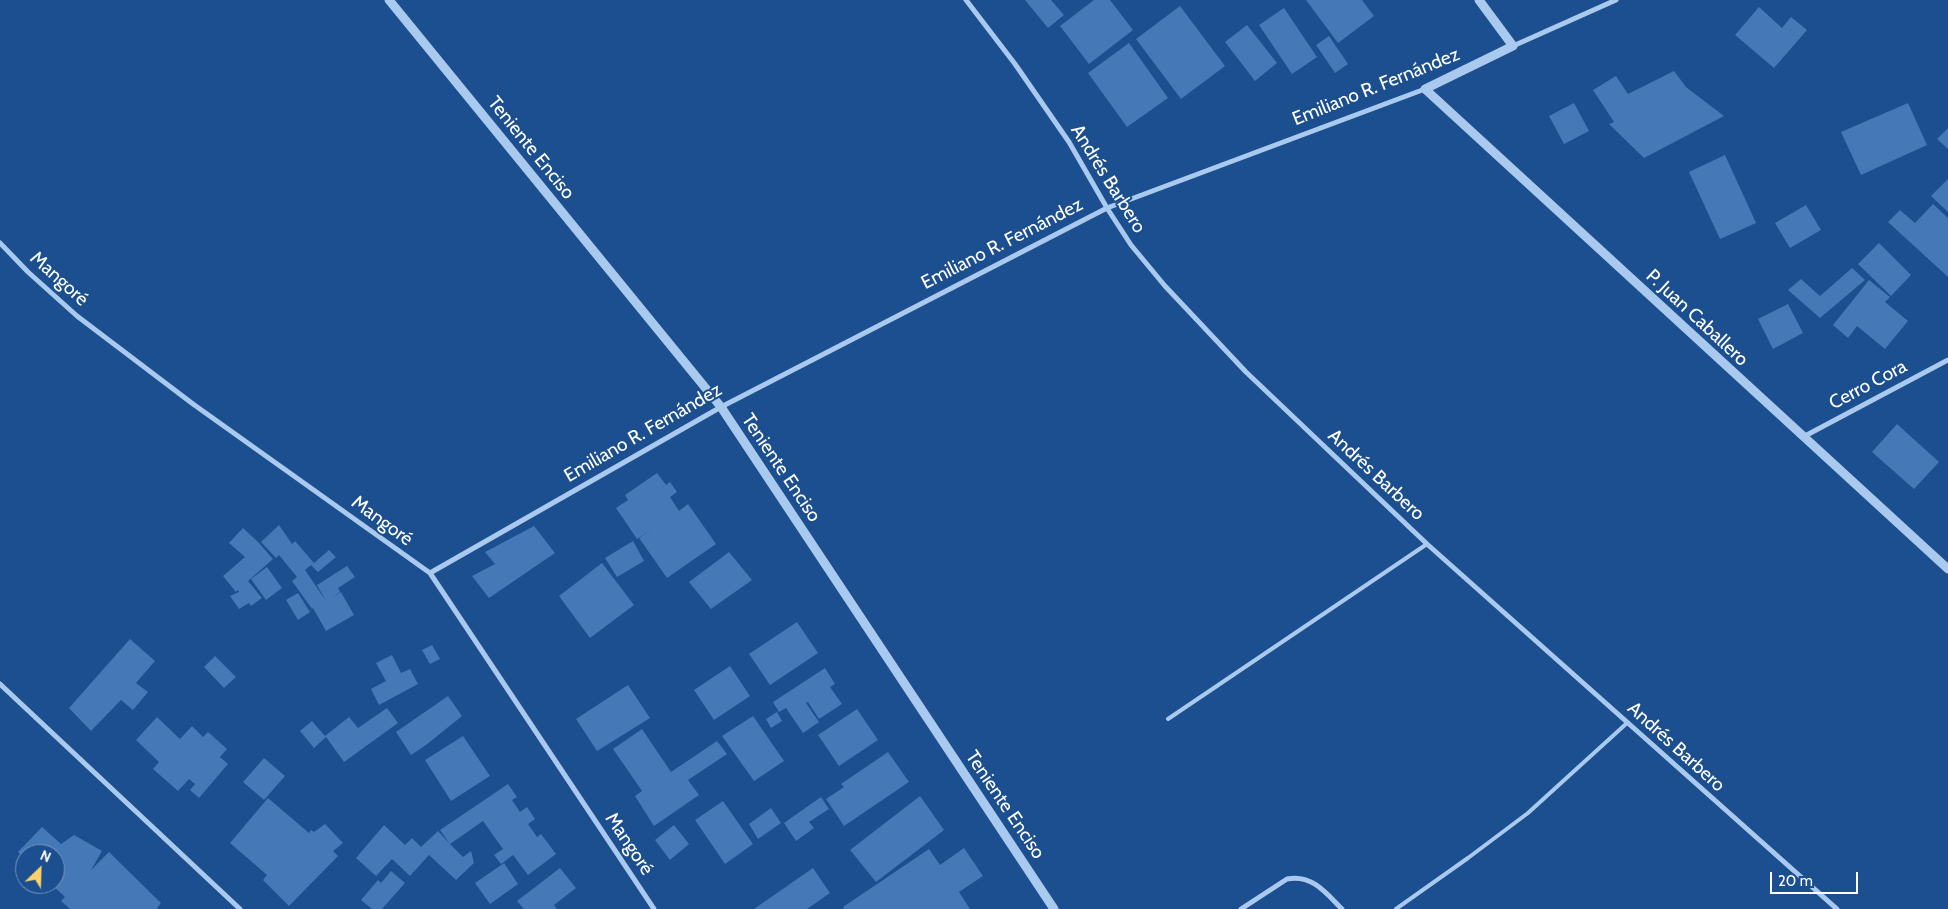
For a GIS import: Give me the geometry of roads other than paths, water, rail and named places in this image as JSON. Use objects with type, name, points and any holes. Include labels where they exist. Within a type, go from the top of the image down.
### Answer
[{"type":"street","name":"Teniente Enciso","points":[[389,0],[721,407],[1054,909]]},
{"type":"street","name":"Andrés Barbero","points":[[966,0],[1015,64],[1069,142],[1131,245],[1165,286],[1246,372],[1427,544],[1837,909]]},
{"type":"street","points":[[1479,0],[1512,46]]},
{"type":"street","name":"Emiliano R. Fernández","points":[[430,573],[721,407],[1107,208],[1425,89],[1512,46],[1616,0]]},
{"type":"street","name":"P. Juan Caballero","points":[[1425,89],[1948,569]]},
{"type":"street","name":"Mangoré","points":[[0,243],[28,272],[77,316],[201,410],[430,573],[654,909]]},
{"type":"street","name":"Cerro Cora","points":[[1803,437],[1948,360]]},
{"type":"street","points":[[0,684],[240,909]]},
{"type":"street","points":[[1241,909],[1287,879],[1302,878],[1317,884],[1342,909]]},
{"type":"lane","points":[[1168,719],[1427,544]]},
{"type":"lane","points":[[1396,909],[1468,858],[1528,812],[1627,723]]}]
